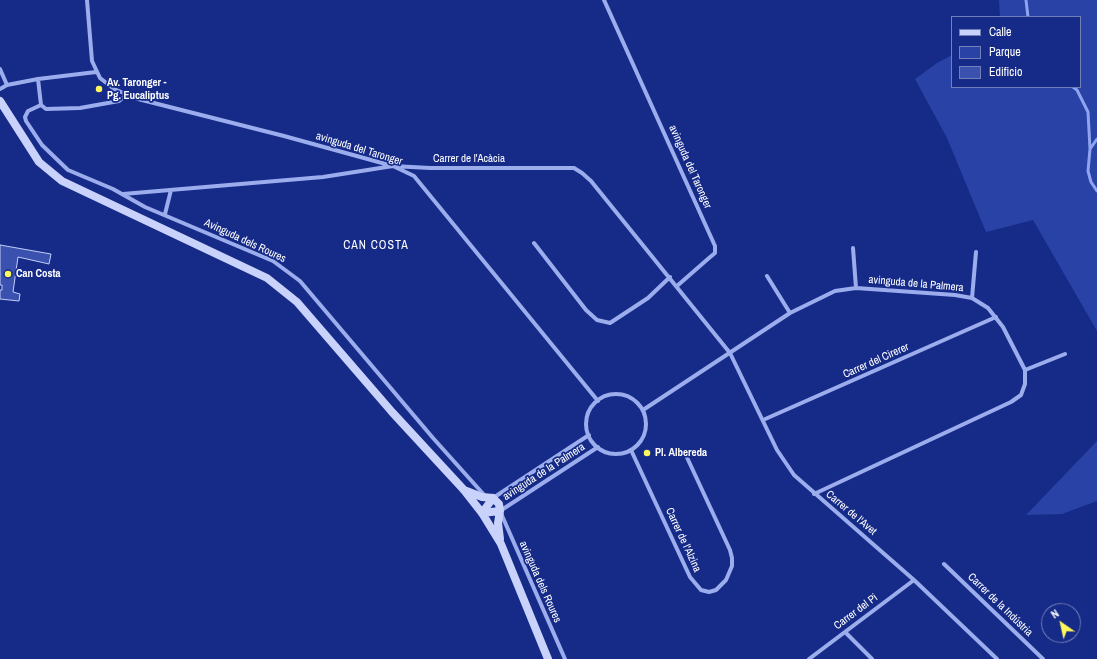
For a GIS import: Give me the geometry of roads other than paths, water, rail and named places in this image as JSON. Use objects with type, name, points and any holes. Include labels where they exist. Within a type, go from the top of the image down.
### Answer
[{"type":"street","points":[[0,89],[7,85],[38,79],[96,72],[90,50],[87,0]]},
{"type":"street","name":"avinguda del Taronger","points":[[604,0],[715,246],[715,253],[677,286]]},
{"type":"street","points":[[0,69],[7,85]]},
{"type":"street","name":"avinguda del Taronger","points":[[96,72],[106,83],[126,95],[393,166],[414,176],[598,401]]},
{"type":"street","points":[[38,79],[41,105],[46,109],[80,108],[119,101],[126,95]]},
{"type":"street","points":[[0,101],[39,162],[62,181],[242,265],[275,282],[311,316],[392,412],[464,490],[482,513],[501,544],[548,659]]},
{"type":"street","name":"Avinguda dels Roures","points":[[41,105],[28,111],[25,117],[42,145],[68,170],[123,194],[144,207],[164,214],[273,261],[300,281],[433,438],[490,498]]},
{"type":"street","name":"Carrer de l'Acàcia","points":[[123,194],[323,177],[393,166],[430,168],[574,168],[591,181],[730,353]]},
{"type":"street","points":[[164,214],[171,190]]},
{"type":"street","points":[[534,243],[586,310],[597,320],[610,323],[648,298],[670,277]]},
{"type":"street","points":[[853,248],[856,288]]},
{"type":"street","points":[[972,298],[976,252]]},
{"type":"street","points":[[767,276],[790,313]]},
{"type":"street","name":"avinguda de la Palmera","points":[[642,410],[790,313],[823,295],[835,291],[856,288],[955,295],[972,298],[988,308],[996,316],[1025,370]]},
{"type":"street","name":"Carrer del Cirerer","points":[[763,420],[996,316]]},
{"type":"street","name":"Carrer de l'Avet","points":[[730,353],[785,463],[794,475],[914,580],[997,659]]},
{"type":"street","points":[[814,494],[1011,402],[1021,395],[1025,384],[1025,370],[1065,354]]},
{"type":"street","points":[[612,395],[621,395],[633,400],[642,410],[646,419],[646,429],[640,441],[631,450],[613,454],[598,447],[589,435],[587,424],[588,416],[598,401],[612,395]]},
{"type":"street","name":"avinguda de la Palmera","points":[[490,498],[589,435]]},
{"type":"street","name":"avinguda de la Palmera","points":[[500,511],[598,447]]},
{"type":"street","name":"Carrer de l'Alzina","points":[[631,450],[690,577],[701,590],[709,592],[716,590],[726,580],[732,566],[732,558],[730,550],[684,451]]},
{"type":"street","points":[[464,490],[490,498],[499,504],[500,511],[498,523],[501,544]]},
{"type":"street","points":[[482,513],[490,498]]},
{"type":"street","points":[[482,513],[500,511]]},
{"type":"street","name":"avinguda dels Roures","points":[[500,511],[564,659]]},
{"type":"street","name":"Carrer de la Indústria","points":[[944,564],[1044,659]]},
{"type":"street","name":"Carrer del Pi","points":[[809,659],[914,580]]},
{"type":"street","points":[[845,632],[872,659]]},
{"type":"waterway","points":[[1026,0],[1028,16]]},
{"type":"waterway","points":[[1074,88],[1077,90],[1088,112],[1090,149],[1088,171],[1091,182],[1097,191]]},
{"type":"waterway","points":[[1090,149],[1097,139]]},
{"type":"place","name":"Av. Taronger - Pg. Eucaliptus","points":[[99,89]]},
{"type":"place","name":"Can Costa","points":[[8,274]]},
{"type":"place","name":"Pl. Albereda","points":[[647,453]]},
{"type":"district","name":"CAN COSTA","points":[[376,246]]}]
